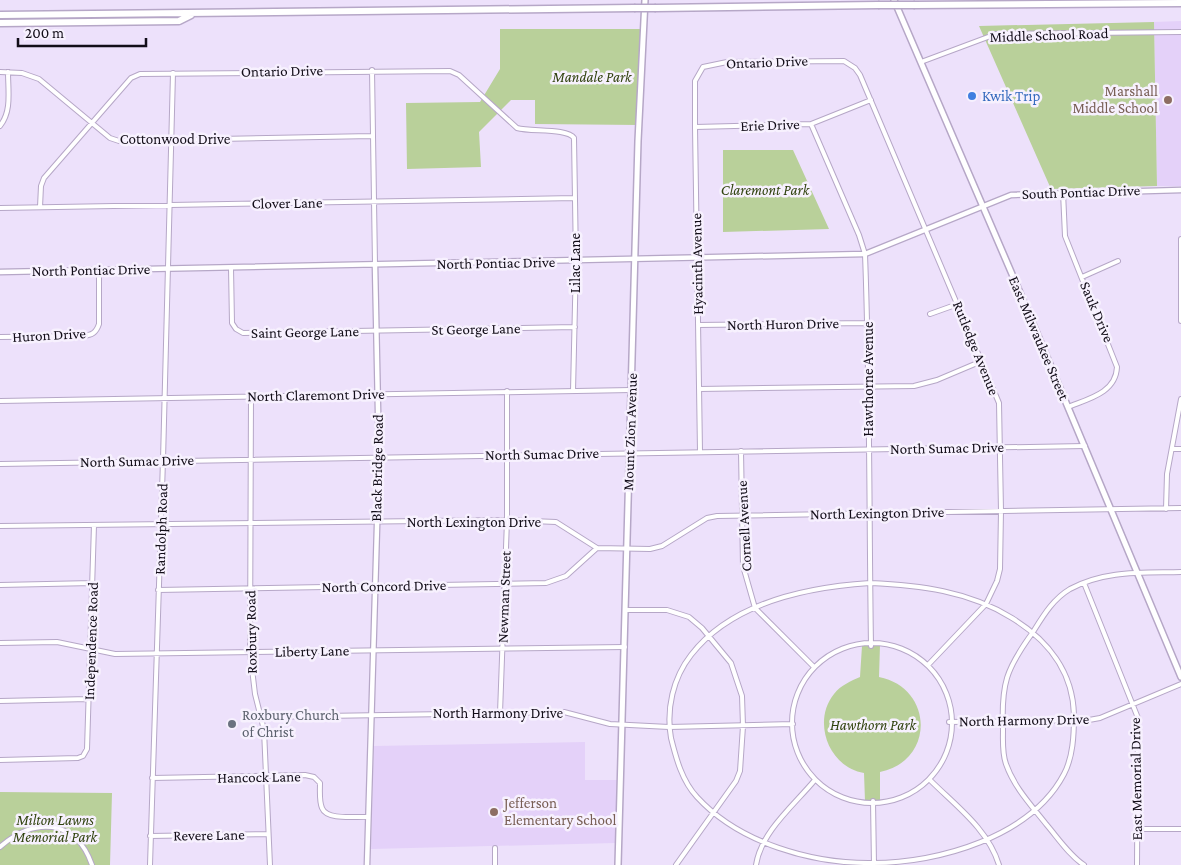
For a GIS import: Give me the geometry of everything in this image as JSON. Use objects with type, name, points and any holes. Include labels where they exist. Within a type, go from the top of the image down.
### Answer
[{"type":"highway","points":[[0,15],[1181,3]]},
{"type":"highway","points":[[0,23],[178,20],[195,13]]},
{"type":"main road","name":"Mount Zion Avenue","points":[[618,865],[635,260],[645,0]]},
{"type":"main road","name":"East Milwaukee Street","points":[[894,0],[1085,446],[1181,677]]},
{"type":"street","name":"Middle School Road","points":[[921,62],[996,34],[1181,32]]},
{"type":"street","name":"Ontario Drive","points":[[696,77],[703,67],[727,62],[844,61]]},
{"type":"street","name":"Rutledge Avenue","points":[[844,61],[855,68],[860,75],[999,403],[1000,569],[993,593],[986,604],[928,665]]},
{"type":"street","name":"Ontario Drive","points":[[40,207],[41,186],[44,178],[131,78],[140,74],[372,70],[450,72],[459,75],[517,128],[527,131],[566,132],[572,136]]},
{"type":"street","name":"Black Bridge Road","points":[[367,865],[379,459],[372,70]]},
{"type":"street","name":"Cottonwood Drive","points":[[0,72],[22,73],[38,80],[90,123],[110,138],[119,141],[372,136]]},
{"type":"street","points":[[0,126],[8,108],[8,72]]},
{"type":"street","name":"Randolph Road","points":[[150,865],[160,526],[164,460],[173,73]]},
{"type":"street","name":"Hyacinth Avenue","points":[[696,77],[695,127],[700,451]]},
{"type":"street","name":"Erie Drive","points":[[695,127],[811,124],[870,100]]},
{"type":"street","name":"Hawthorne Avenue","points":[[811,124],[859,235],[865,254],[869,386],[871,646]]},
{"type":"street","name":"Lilac Lane","points":[[572,136],[576,262],[573,391]]},
{"type":"street","name":"South Pontiac Drive","points":[[982,204],[1018,193],[1181,190]]},
{"type":"street","name":"Sauk Drive","points":[[1063,192],[1065,236],[1116,359],[1117,370],[1114,381],[1107,389],[1068,407]]},
{"type":"street","name":"Clover Lane","points":[[0,208],[575,198]]},
{"type":"street","name":"North Pontiac Drive","points":[[0,272],[576,262],[865,254],[982,204]]},
{"type":"street","points":[[1181,239],[1181,321]]},
{"type":"street","points":[[1082,277],[1118,261]]},
{"type":"street","name":"Saint George Lane","points":[[231,268],[232,323],[236,329],[243,332],[377,330]]},
{"type":"street","name":"Huron Drive","points":[[0,337],[83,336],[96,331],[99,324],[99,270]]},
{"type":"street","points":[[930,314],[958,304]]},
{"type":"street","name":"North Huron Drive","points":[[698,324],[868,323]]},
{"type":"street","name":"St George Lane","points":[[377,330],[574,327]]},
{"type":"street","points":[[699,389],[926,384],[982,361]]},
{"type":"street","name":"North Claremont Drive","points":[[0,401],[632,390]]},
{"type":"street","name":"Newman Street","points":[[500,713],[507,520],[508,391]]},
{"type":"street","name":"Roxbury Road","points":[[251,397],[250,652],[255,694],[261,717],[267,776],[270,865]]},
{"type":"street","points":[[1166,509],[1166,483],[1181,399]]},
{"type":"street","name":"North Sumac Drive","points":[[0,464],[252,458],[379,459],[508,454],[1085,446]]},
{"type":"street","points":[[1172,449],[1181,449]]},
{"type":"street","name":"Cornell Avenue","points":[[741,451],[743,566],[755,608],[813,666]]},
{"type":"street","name":"North Lexington Drive","points":[[0,526],[160,526],[507,520],[556,522],[597,548],[650,549],[662,546],[707,518],[742,514],[1181,508]]},
{"type":"street","name":"Independence Road","points":[[0,760],[70,758],[83,756],[87,749],[94,525]]},
{"type":"street","name":"North Concord Drive","points":[[158,590],[546,583],[566,576],[597,548]]},
{"type":"street","points":[[1084,865],[1070,852],[1017,788],[1006,764],[1002,721],[1003,693],[1009,670],[1032,632],[1059,597],[1084,583],[1102,576],[1181,572]]},
{"type":"street","points":[[0,585],[93,583]]},
{"type":"street","points":[[870,583],[934,588],[986,604],[1014,619],[1048,647],[1064,671],[1072,695],[1074,720],[1071,751],[1064,774],[1053,791],[1034,810],[987,839],[952,853],[916,860],[874,864],[849,863],[813,858],[764,842],[714,814],[695,796],[679,767],[669,727],[670,701],[678,676],[691,655],[709,637],[755,608],[808,590],[834,585],[870,583]]},
{"type":"street","name":"East Memorial Drive","points":[[1084,583],[1134,705],[1138,723],[1137,865]]},
{"type":"street","points":[[626,610],[675,611],[696,622],[732,663],[742,696],[743,726],[740,771],[730,791],[676,865]]},
{"type":"street","name":"Liberty Lane","points":[[0,643],[57,642],[115,654],[624,647]]},
{"type":"street","points":[[871,646],[899,648],[915,655],[928,665],[941,682],[946,693],[949,722],[948,749],[930,780],[910,794],[894,799],[873,801],[843,798],[814,781],[797,754],[793,724],[797,694],[804,678],[813,666],[838,650],[871,646]]},
{"type":"street","name":"North Harmony Drive","points":[[949,722],[1100,718],[1181,684]]},
{"type":"street","points":[[0,700],[89,699]]},
{"type":"street","name":"North Harmony Drive","points":[[261,717],[564,712],[601,723],[622,725],[669,727],[793,724]]},
{"type":"street","name":"Hancock Lane","points":[[152,778],[305,775],[314,777],[320,783],[321,807],[325,812],[331,815],[368,817]]},
{"type":"street","points":[[930,780],[971,820],[987,839],[999,865]]},
{"type":"street","points":[[756,865],[764,842],[772,830],[814,781]]},
{"type":"street","points":[[873,801],[874,864]]},
{"type":"street","points":[[0,846],[16,833],[29,828],[40,826],[66,830],[84,847],[92,865]]},
{"type":"street","points":[[1137,829],[1181,828]]},
{"type":"street","name":"Revere Lane","points":[[150,836],[268,834]]},
{"type":"street","points":[[495,848],[495,865]]},
{"type":"shaded area","name":"Marshall Middle School","points":[[1181,21],[1181,186],[1157,186],[1154,22]]},
{"type":"shaded area","name":"Jefferson Elementary School","points":[[585,742],[585,780],[617,780],[615,843],[371,849],[374,746]]},
{"type":"green space","points":[[1154,22],[1157,186],[1051,189],[979,26]]},
{"type":"green space","name":"Mandale Park","points":[[500,29],[644,29],[639,125],[535,124],[535,100],[511,100],[479,132],[481,167],[407,169],[406,103],[480,102],[500,69]]},
{"type":"green space","name":"Claremont Park","points":[[723,150],[793,150],[829,229],[723,232]]},
{"type":"green space","name":"Hawthorn Park","points":[[880,645],[879,677],[897,684],[910,695],[918,709],[921,724],[918,740],[911,754],[898,765],[880,772],[880,801],[865,801],[864,773],[851,769],[841,762],[833,752],[827,741],[824,717],[827,705],[834,694],[846,684],[860,677],[862,646]]},
{"type":"green space","name":"Milton Lawns Memorial Park","points":[[0,792],[112,793],[110,865],[0,865]]},
{"type":"place","name":"Kwik Trip","points":[[972,96]]},
{"type":"place","name":"Marshall Middle School","points":[[1168,100]]},
{"type":"place","name":"Roxbury Church of Christ","points":[[232,724]]},
{"type":"place","name":"Jefferson Elementary School","points":[[494,812]]}]
